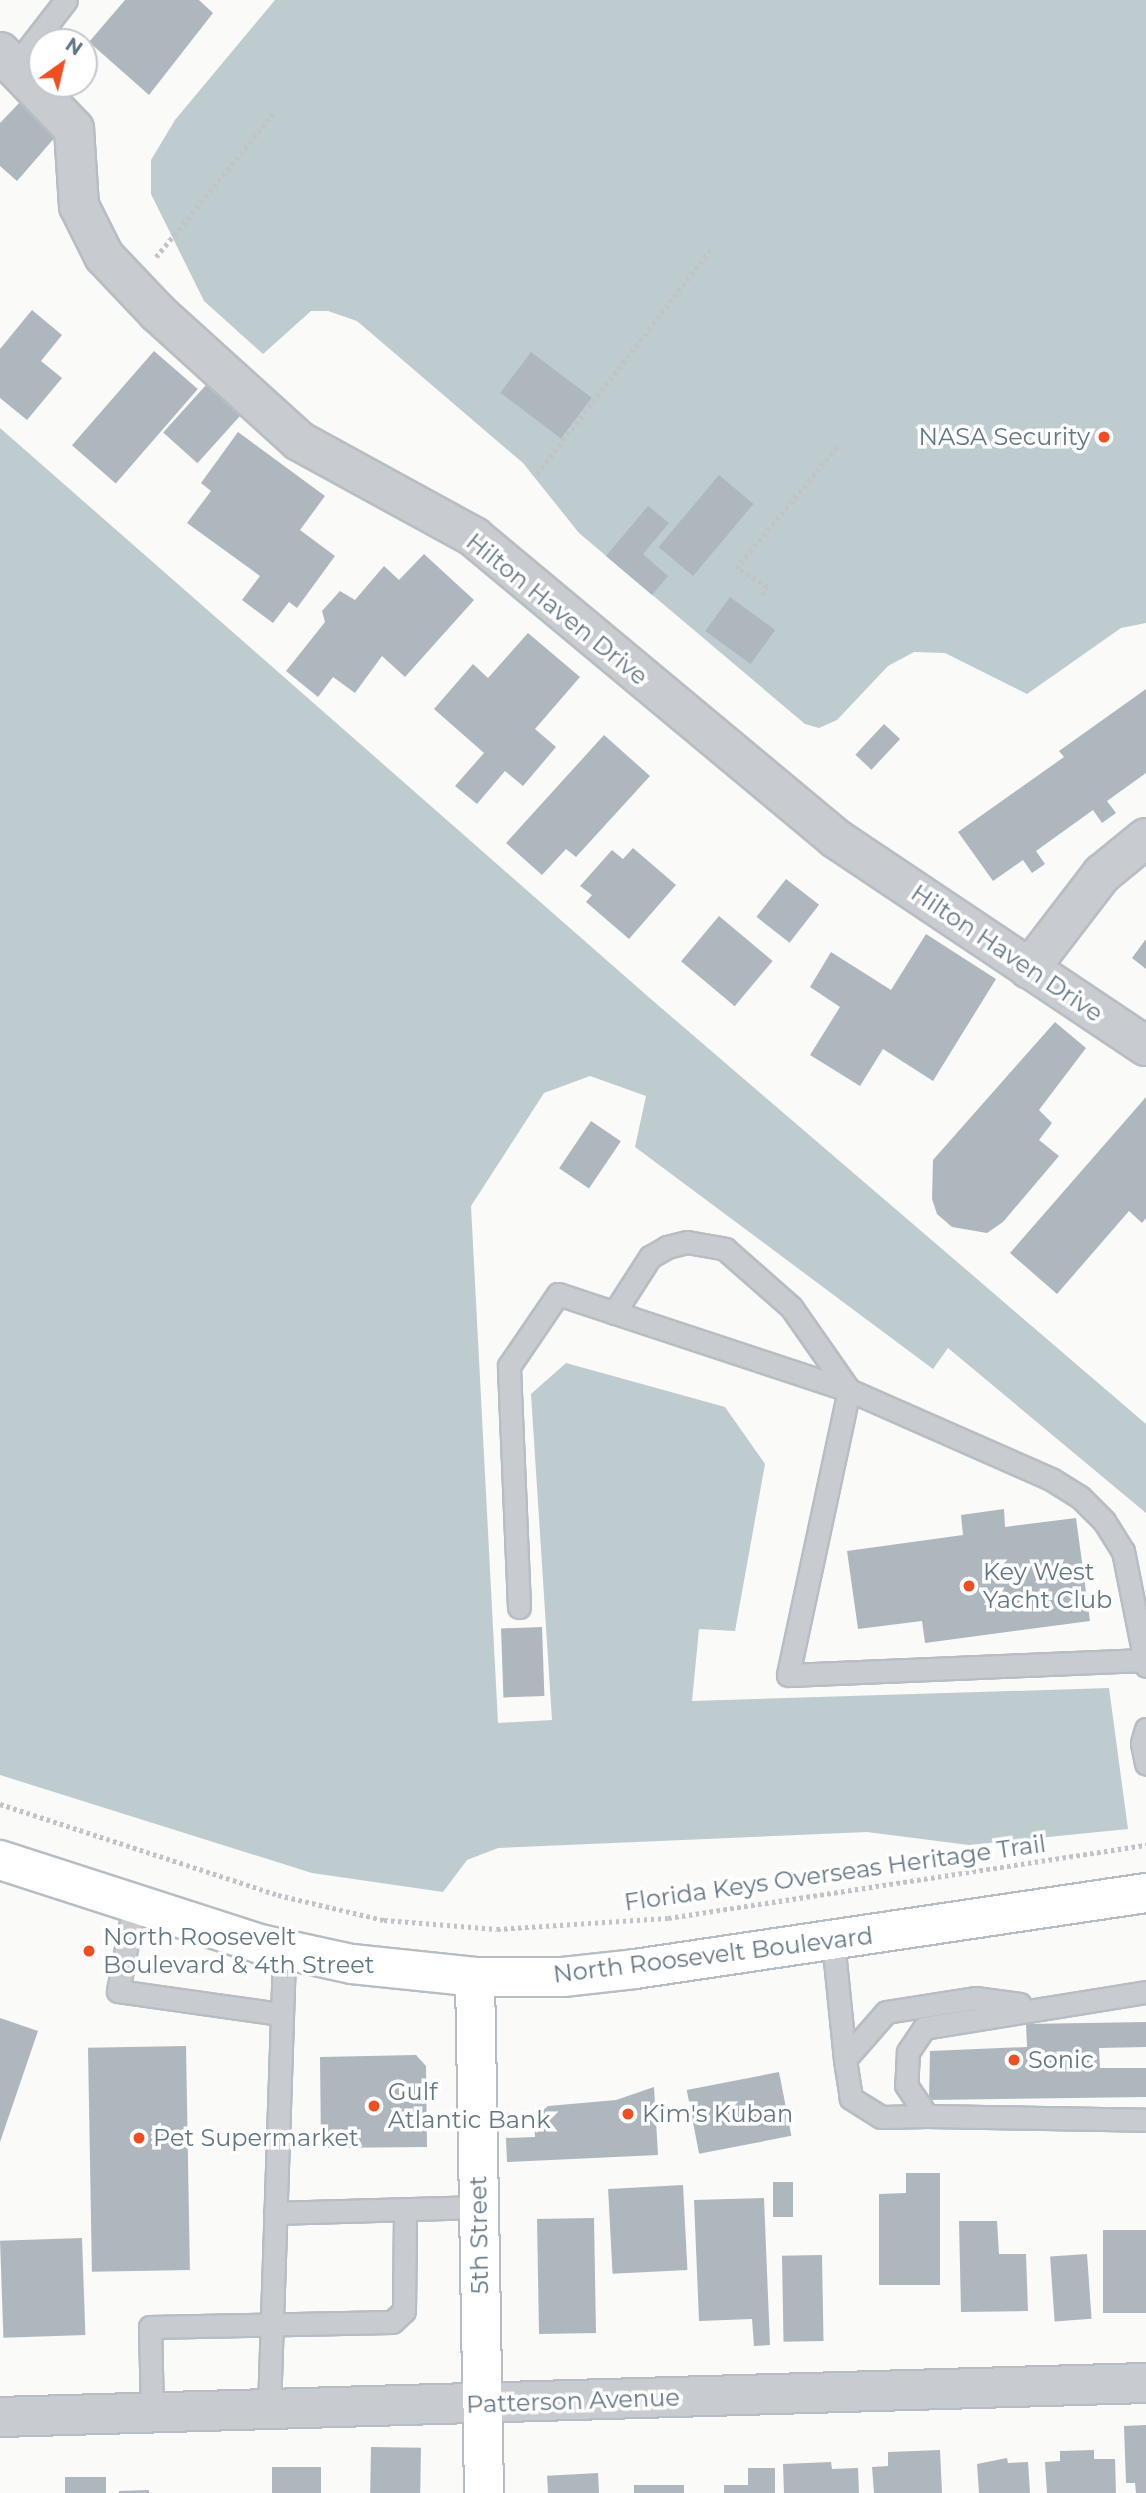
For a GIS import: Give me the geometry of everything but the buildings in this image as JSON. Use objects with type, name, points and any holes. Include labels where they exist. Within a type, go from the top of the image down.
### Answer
[{"type":"main road","name":"North Roosevelt Boulevard","points":[[0,1860],[134,1905],[284,1949],[352,1964],[475,1977],[563,1978],[833,1941],[1146,1893]]},
{"type":"main road","name":"5th Street","points":[[475,1977],[484,2493]]},
{"type":"street","name":"Hilton Haven Drive","points":[[8,59],[74,129],[79,206],[104,256],[218,370],[299,441],[474,537],[835,838],[1146,1046]]},
{"type":"street","points":[[1029,969],[1102,874],[1146,838]]},
{"type":"street","name":"Patterson Avenue","points":[[0,2417],[1146,2383]]},
{"type":"lane","points":[[8,59],[66,0]]},
{"type":"lane","points":[[519,1607],[509,1367],[558,1294],[614,1313],[849,1390],[1051,1479],[1080,1497],[1104,1521],[1123,1551],[1145,1663],[788,1675],[849,1390],[791,1307],[741,1261],[715,1246],[687,1242],[650,1257],[614,1313]]},
{"type":"lane","points":[[1146,1729],[1142,1743],[1146,1764]]},
{"type":"lane","points":[[134,1905],[118,1991],[279,2014]]},
{"type":"lane","points":[[833,1941],[851,2098],[881,2117],[1146,2120]]},
{"type":"lane","points":[[269,2409],[279,2014],[284,1949]]},
{"type":"lane","points":[[927,2116],[906,2085],[908,2052],[924,2028],[1039,2006],[1146,1992]]},
{"type":"lane","points":[[845,2059],[886,2012],[975,1998],[1039,2006]]},
{"type":"lane","points":[[275,2213],[479,2207]]},
{"type":"lane","points":[[152,2413],[150,2327],[393,2322],[404,2311],[405,2209]]},
{"type":"path","points":[[155,257],[273,114]]},
{"type":"path","points":[[537,474],[710,250]]},
{"type":"path","points":[[762,595],[767,587],[736,568],[837,447]]},
{"type":"path","name":"Florida Keys Overseas Heritage Trail","points":[[0,1804],[278,1895],[384,1920],[498,1929],[668,1918],[1146,1845]]},
{"type":"shaded area","points":[[275,0],[1146,0],[1146,623],[1121,628],[1027,694],[945,653],[914,652],[888,666],[837,720],[819,728],[805,724],[579,533],[523,463],[357,321],[328,311],[311,311],[263,354],[204,301],[151,194],[151,160],[175,120]]},
{"type":"shaded area","points":[[0,428],[652,1000],[1146,1424],[1146,1513],[948,1348],[933,1369],[635,1147],[646,1096],[590,1076],[544,1093],[471,1206],[498,1723],[552,1720],[531,1394],[566,1363],[725,1407],[765,1464],[735,1631],[699,1629],[692,1701],[1109,1688],[1128,1829],[969,1845],[867,1832],[498,1848],[467,1860],[443,1892],[312,1873],[0,1775]]},
{"type":"place","name":"NASA Security","points":[[1104,437]]},
{"type":"place","name":"Key West Yacht Club","points":[[969,1586]]},
{"type":"place","name":"North Roosevelt Boulevard & 4th Street","points":[[89,1951]]},
{"type":"place","name":"Sonic","points":[[1014,2060]]},
{"type":"place","name":"Gulf Atlantic Bank","points":[[374,2106]]},
{"type":"place","name":"Kim's Kuban","points":[[628,2114]]},
{"type":"place","name":"Pet Supermarket","points":[[139,2138]]}]
